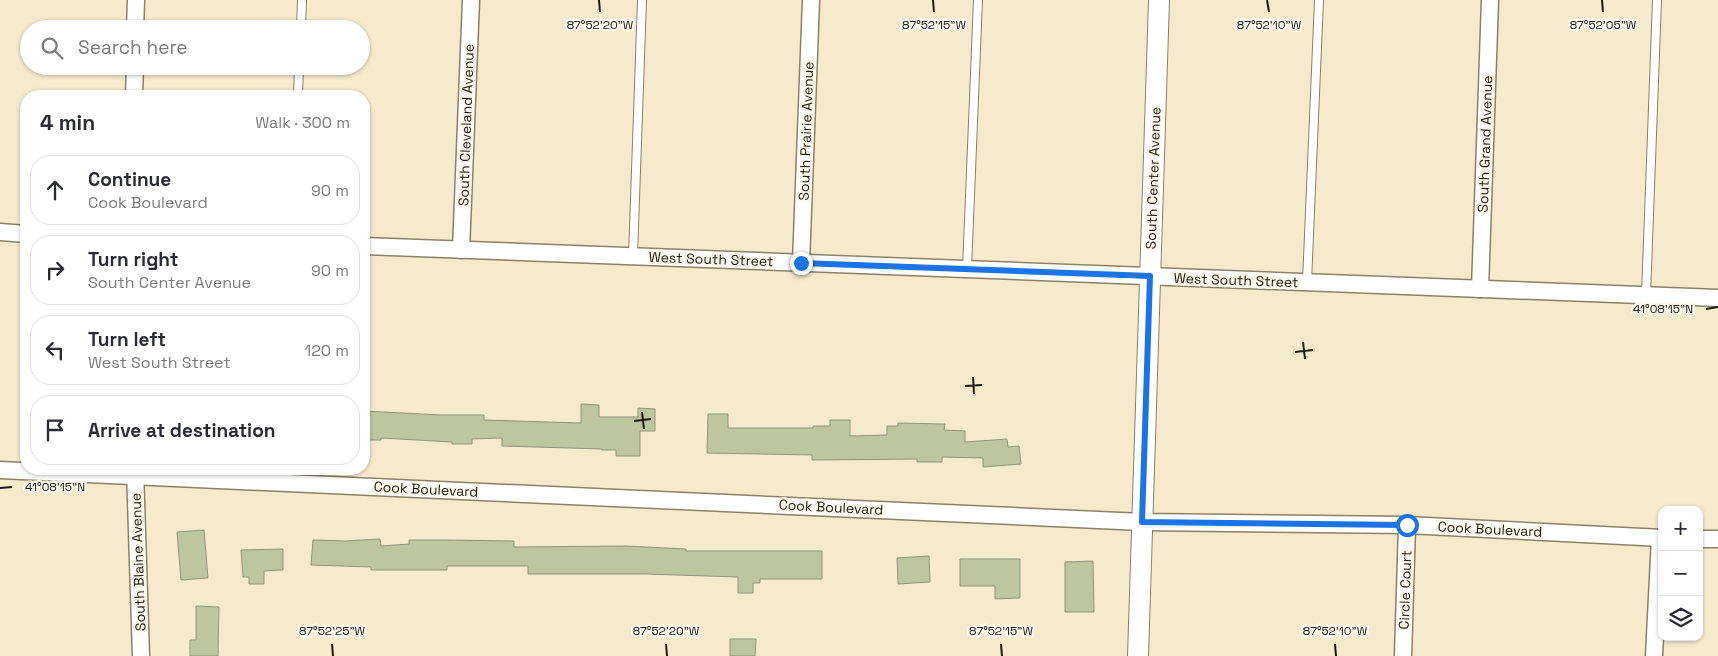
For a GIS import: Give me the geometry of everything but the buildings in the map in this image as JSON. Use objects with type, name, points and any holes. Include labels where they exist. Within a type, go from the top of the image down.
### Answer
[{"type":"street","points":[[135,20],[136,0]]},
{"type":"street","name":"South Cleveland Avenue","points":[[461,250],[471,0]]},
{"type":"street","name":"South Prairie Avenue","points":[[801,263],[811,0]]},
{"type":"street","name":"South Center Avenue","points":[[1138,656],[1159,0]]},
{"type":"street","name":"South Grand Avenue","points":[[1480,289],[1490,0]]},
{"type":"street","points":[[134,90],[135,75]]},
{"type":"street","points":[[0,232],[20,234]]},
{"type":"street","name":"West South Street","points":[[370,246],[1718,298]]},
{"type":"street","name":"Cook Boulevard","points":[[0,470],[20,470]]},
{"type":"street","name":"South Blaine Avenue","points":[[135,475],[141,656]]},
{"type":"street","name":"Cook Boulevard","points":[[195,475],[1142,522],[1407,525],[1658,538]]},
{"type":"street","name":"Circle Court","points":[[1402,656],[1407,525]]},
{"type":"street","points":[[1703,539],[1718,539]]},
{"type":"street","points":[[1654,656],[1660,551]]},
{"type":"lane","points":[[301,20],[302,0]]},
{"type":"lane","points":[[633,256],[642,0]]},
{"type":"lane","points":[[967,269],[978,0]]},
{"type":"lane","points":[[1308,282],[1319,0]]},
{"type":"lane","points":[[1646,296],[1657,0]]},
{"type":"lane","points":[[298,90],[299,75]]},
{"type":"route","points":[[801,263],[1150,276],[1142,522],[1407,525]]}]
